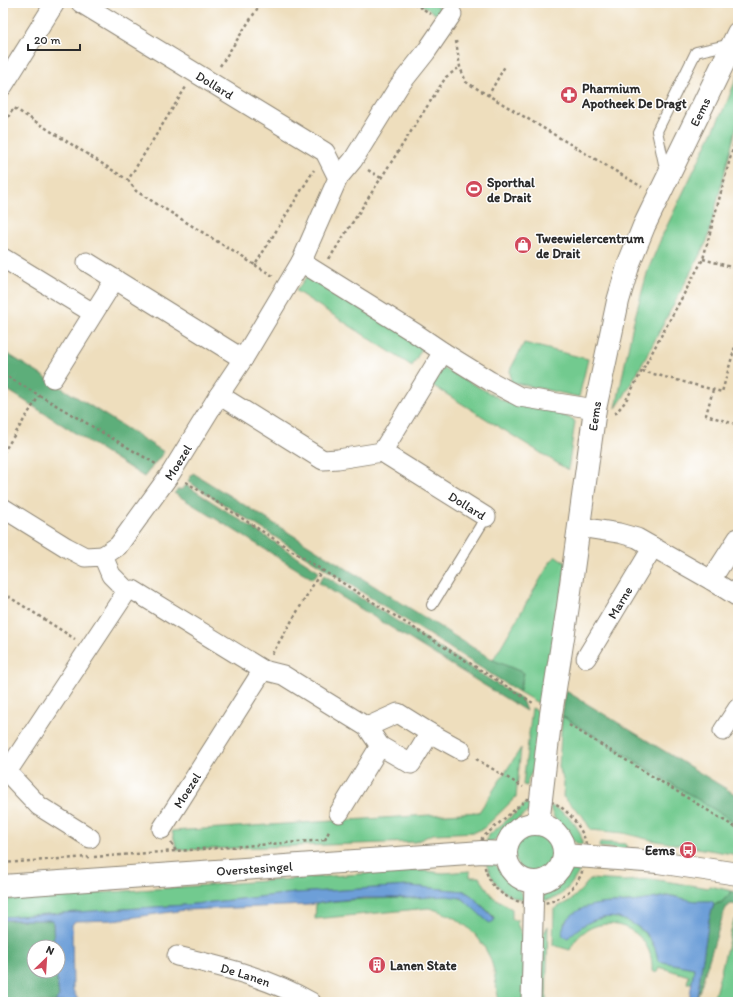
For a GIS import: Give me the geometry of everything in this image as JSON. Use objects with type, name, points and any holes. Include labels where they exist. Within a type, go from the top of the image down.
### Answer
[{"type":"street","points":[[3,86],[55,3]]},
{"type":"street","name":"Dollard","points":[[81,3],[325,152]]},
{"type":"street","points":[[452,14],[426,52],[399,86],[353,160],[338,178],[301,262],[415,332],[443,352],[490,381],[520,397],[605,412]]},
{"type":"street","name":"Eems","points":[[538,824],[551,714],[580,527],[605,412],[618,301],[629,263],[644,226],[736,41]]},
{"type":"street","points":[[325,152],[338,178]]},
{"type":"street","points":[[3,258],[93,313]]},
{"type":"street","points":[[87,262],[243,359]]},
{"type":"street","name":"Moezel","points":[[102,556],[118,546],[172,473],[301,262]]},
{"type":"street","points":[[52,378],[114,279]]},
{"type":"street","points":[[219,395],[323,460],[382,452],[443,352]]},
{"type":"street","name":"Dollard","points":[[382,452],[486,517]]},
{"type":"street","points":[[3,508],[85,557],[102,556],[111,575],[127,591]]},
{"type":"street","points":[[580,527],[619,533],[637,538],[738,597]]},
{"type":"street","points":[[711,580],[738,538]]},
{"type":"street","name":"Marne","points":[[586,658],[653,546]]},
{"type":"street","points":[[90,838],[39,806],[5,771],[90,648],[127,591],[134,590],[263,670],[283,675],[367,728],[380,746],[411,764],[430,733]]},
{"type":"street","name":"Moezel","points":[[162,829],[263,670]]},
{"type":"street","points":[[723,731],[738,708]]},
{"type":"street","points":[[367,728],[398,713],[430,733],[462,750]]},
{"type":"street","points":[[339,813],[380,746]]},
{"type":"street","points":[[530,824],[538,824],[545,826],[558,835],[562,842],[564,855],[562,865],[557,872],[550,878],[534,882],[523,879],[514,873],[508,864],[506,853],[509,841],[516,832],[522,827],[530,824]]},
{"type":"street","name":"Overstesingel","points":[[3,886],[482,852],[506,853]]},
{"type":"street","points":[[564,855],[658,862],[738,874]]},
{"type":"street","points":[[531,1002],[534,882]]},
{"type":"street","name":"De Lanen","points":[[177,956],[261,979],[297,994],[311,1002]]},
{"type":"lane","points":[[668,178],[657,131],[696,52],[736,41]]},
{"type":"lane","name":"Dollard","points":[[432,605],[486,517]]},
{"type":"path","points":[[128,180],[202,77],[261,3]]},
{"type":"path","points":[[452,14],[460,67],[466,82],[658,197]]},
{"type":"path","points":[[488,96],[505,66]]},
{"type":"path","points":[[320,273],[446,77],[460,67]]},
{"type":"path","points":[[3,113],[8,117],[14,108],[128,180],[136,192],[255,265],[325,152]]},
{"type":"path","points":[[605,412],[625,402],[703,259],[738,129]]},
{"type":"path","points":[[703,259],[738,269]]},
{"type":"path","points":[[642,371],[722,392],[736,343],[738,344]]},
{"type":"path","points":[[3,374],[172,473],[322,570],[551,714],[738,829]]},
{"type":"path","points":[[713,390],[706,415],[738,425]]},
{"type":"path","points":[[3,453],[39,396]]},
{"type":"path","points":[[263,670],[322,570]]},
{"type":"path","points":[[3,593],[90,648]]},
{"type":"path","points":[[462,750],[529,790]]},
{"type":"path","points":[[326,863],[325,840],[339,813]]},
{"type":"path","points":[[3,863],[325,840]]},
{"type":"green space","points":[[419,3],[432,3],[440,8],[437,15]]},
{"type":"green space","points":[[738,74],[738,121],[707,241],[645,359],[616,408],[633,324],[648,270],[663,234],[727,102]]},
{"type":"green space","points":[[307,276],[424,345],[412,366],[296,291]]},
{"type":"green space","points":[[524,343],[588,359],[579,397],[511,382],[510,370]]},
{"type":"green space","points":[[3,351],[164,452],[144,477],[3,387]]},
{"type":"green space","points":[[443,368],[508,403],[549,411],[573,419],[575,422],[568,470],[432,385]]},
{"type":"green space","points":[[193,473],[493,660],[524,673],[519,692],[195,486],[188,481]]},
{"type":"green space","points":[[186,485],[319,571],[313,579],[174,493]]},
{"type":"green space","points":[[556,556],[566,563],[545,707],[519,692],[524,673],[493,660],[551,561]]},
{"type":"green space","points":[[324,575],[522,700],[526,711],[319,583]]},
{"type":"green space","points":[[566,691],[738,796],[738,824],[562,716]]},
{"type":"green space","points":[[532,708],[544,714],[537,764],[528,779],[527,786],[523,785]]},
{"type":"green space","points":[[562,716],[738,824],[738,855],[651,840],[623,833],[591,830],[582,815],[563,797],[564,782],[559,767]]},
{"type":"green space","points":[[521,748],[516,797],[484,828],[475,832],[433,834],[415,842],[177,850],[172,831],[479,812]]},
{"type":"green space","points":[[527,803],[531,803],[529,811],[507,828],[496,839],[486,842],[489,835]]},
{"type":"green space","points":[[551,806],[568,816],[577,827],[582,839],[582,845],[572,840],[562,830],[554,818],[550,807]]},
{"type":"green space","points":[[538,832],[545,835],[551,841],[554,852],[553,860],[545,869],[538,872],[530,872],[523,869],[515,860],[514,848],[517,841],[526,833]]},
{"type":"green space","points":[[600,842],[625,844],[627,847],[625,849],[599,847]]},
{"type":"green space","points":[[490,862],[499,868],[510,879],[519,890],[524,900],[504,892],[499,887],[488,870],[486,863]]},
{"type":"green space","points":[[582,865],[572,883],[562,894],[543,900],[545,892],[548,888],[572,866]]},
{"type":"green space","points":[[415,870],[443,873],[470,871],[470,877],[479,877],[493,897],[512,909],[512,920],[518,920],[517,924],[525,941],[523,1002],[497,1002],[498,996],[494,971],[484,947],[472,931],[465,925],[457,919],[439,911],[429,908],[315,919],[316,904],[353,900],[450,896],[464,900],[490,923],[494,917],[472,896],[464,891],[409,886],[295,893],[185,905],[3,917],[3,900]]},
{"type":"green space","points":[[590,879],[624,881],[651,879],[709,888],[710,886],[732,891],[722,902],[714,904],[712,901],[696,901],[675,896],[668,896],[642,901],[600,904],[581,910],[572,915],[564,923],[568,938],[576,929],[589,921],[605,917],[621,919],[629,922],[642,931],[651,941],[655,948],[658,961],[694,968],[692,983],[687,983],[689,976],[659,967],[657,973],[652,971],[650,954],[643,941],[633,931],[620,926],[606,924],[592,928],[579,936],[570,950],[553,945],[554,909],[571,900]]},
{"type":"green space","points":[[732,891],[738,892],[738,905],[731,904],[726,908],[696,1002],[709,919],[714,905],[722,902]]},
{"type":"green space","points":[[3,920],[53,920],[54,939],[26,939],[26,979],[57,979],[59,997],[55,1002],[3,1002]]},
{"type":"green space","points":[[734,920],[738,921],[738,1002],[713,1002]]},
{"type":"green space","points":[[548,926],[546,1002],[538,1002],[539,941]]},
{"type":"water","points":[[409,886],[464,891],[472,896],[494,918],[494,921],[490,923],[488,922],[462,898],[446,896],[414,898],[364,898],[308,905],[185,910],[114,920],[75,921],[72,925],[73,990],[79,1002],[55,1002],[59,997],[57,979],[66,979],[66,939],[54,939],[53,920],[3,920],[3,917],[185,905],[295,893]]},
{"type":"water","points":[[671,896],[695,901],[712,901],[714,904],[709,919],[696,1002],[689,1002],[694,968],[658,961],[655,949],[648,936],[635,925],[626,920],[606,918],[596,920],[586,924],[568,938],[562,934],[564,925],[568,919],[574,913],[589,906]]},
{"type":"place","name":"Pharmium Apotheek De Dragt","points":[[569,95]]},
{"type":"place","name":"Sporthal de Drait","points":[[474,189]]},
{"type":"place","name":"Tweewielercentrum de Drait","points":[[523,245]]},
{"type":"place","name":"Eems","points":[[688,850]]},
{"type":"place","name":"Lanen State","points":[[377,965]]}]
